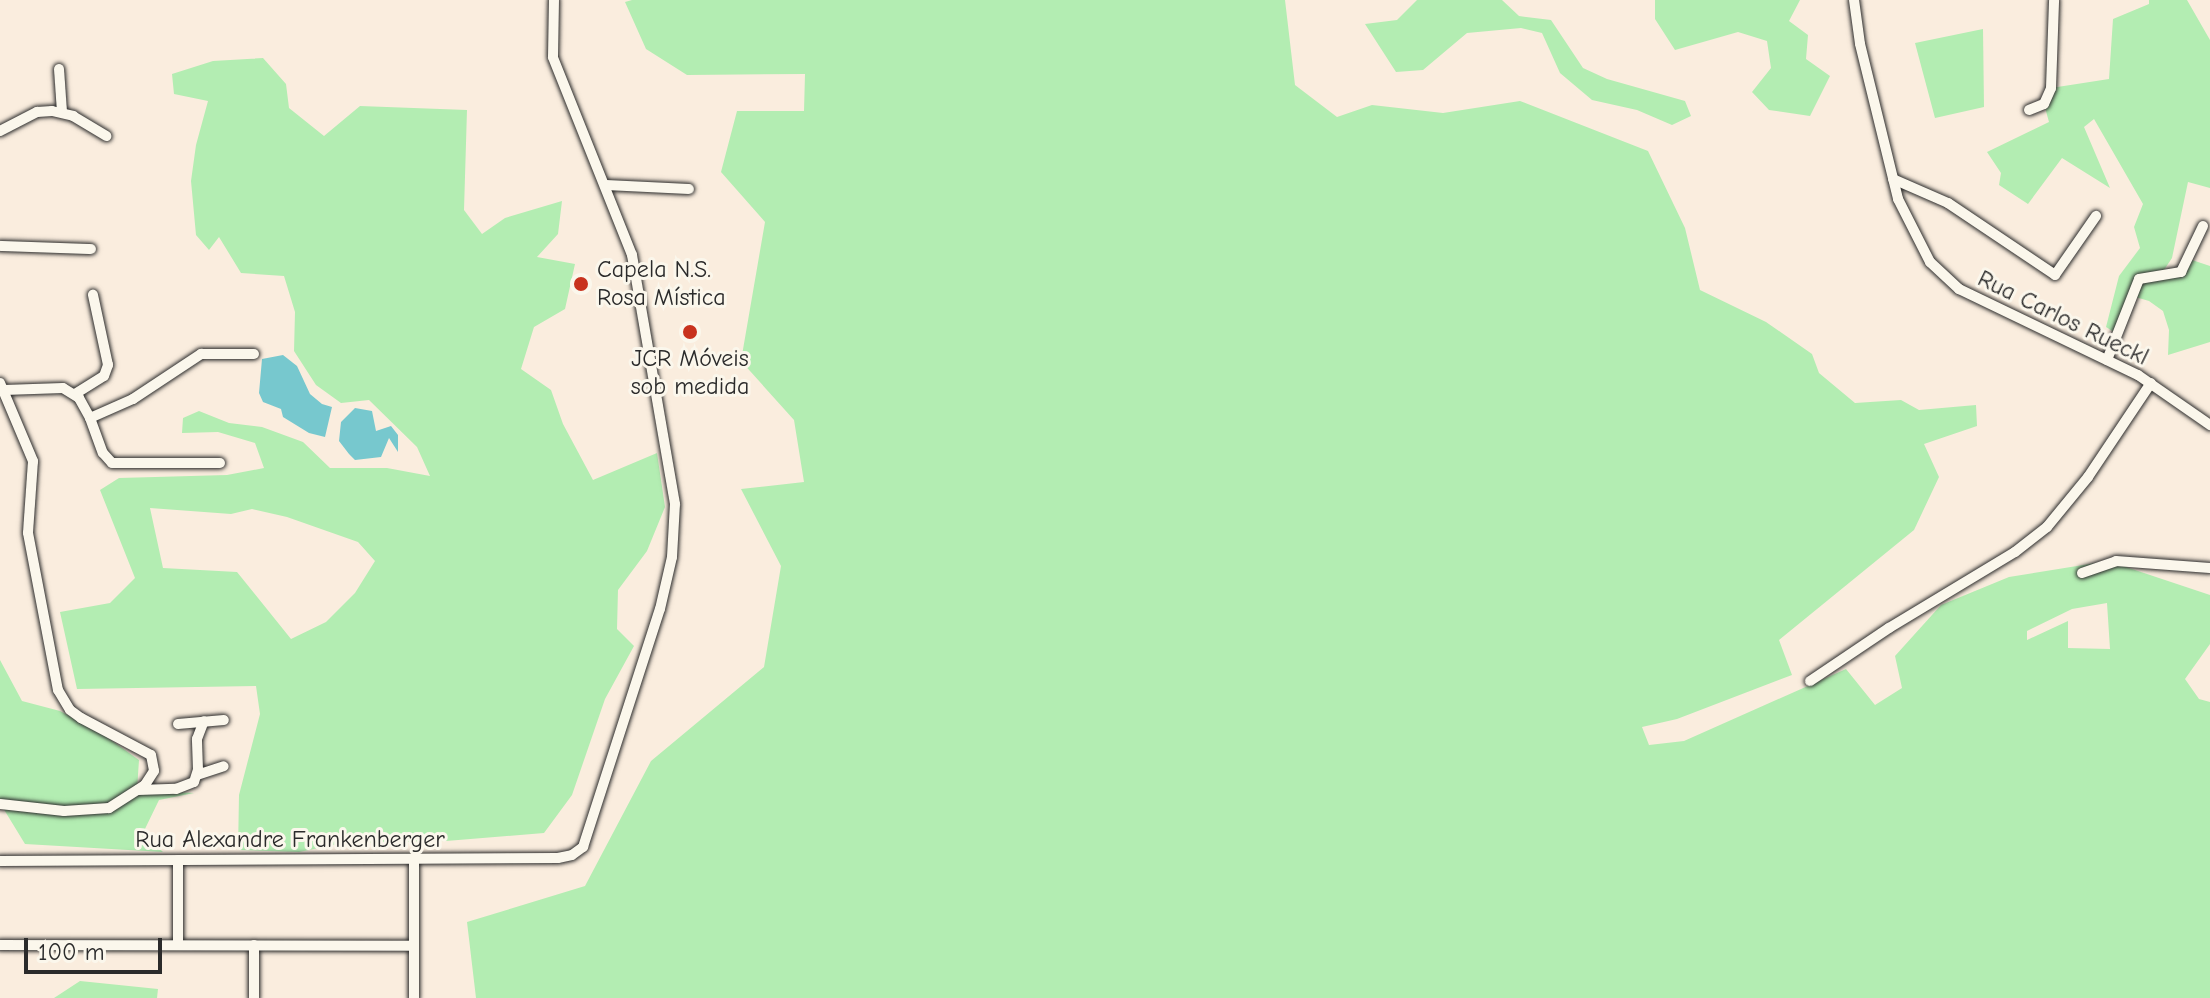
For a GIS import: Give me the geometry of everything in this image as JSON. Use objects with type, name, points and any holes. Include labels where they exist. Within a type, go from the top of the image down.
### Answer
[{"type":"street","points":[[554,0],[553,57],[606,185],[689,189]]},
{"type":"street","name":"Rua Carlos Rueckl","points":[[1854,0],[1860,44],[1893,179],[1913,235],[1930,262],[1950,282],[1971,296],[2151,383],[2210,425]]},
{"type":"street","points":[[2029,110],[2044,104],[2051,88],[2054,0]]},
{"type":"street","points":[[59,69],[62,112]]},
{"type":"street","points":[[0,131],[37,112],[62,112],[106,136]]},
{"type":"street","points":[[1893,179],[1957,208],[2055,275],[2096,216]]},
{"type":"street","name":"Rua Alexandre Frankenberger","points":[[0,861],[558,858],[578,851],[587,840],[643,666],[668,577],[675,537],[672,472],[636,269],[606,185]]},
{"type":"street","points":[[2107,360],[2139,279],[2181,272],[2203,226]]},
{"type":"street","points":[[0,246],[91,249]]},
{"type":"street","points":[[75,394],[104,376],[108,365],[93,295]]},
{"type":"street","points":[[90,418],[133,399],[201,354],[224,351],[254,354]]},
{"type":"street","points":[[1810,681],[1889,628],[2015,552],[2047,527],[2088,477],[2151,383]]},
{"type":"street","points":[[0,804],[64,811],[98,810],[138,790],[154,771],[151,755],[81,718],[70,710],[58,690],[28,533],[33,461],[2,387],[56,388],[75,394],[90,418],[103,453],[112,463],[220,463]]},
{"type":"street","points":[[2082,573],[2116,561],[2210,568]]},
{"type":"street","points":[[178,724],[224,720]]},
{"type":"street","points":[[138,790],[176,789],[190,785],[197,775],[197,739],[204,721]]},
{"type":"street","points":[[197,775],[224,766]]},
{"type":"street","points":[[178,860],[178,944]]},
{"type":"street","points":[[414,860],[414,998]]},
{"type":"street","points":[[0,945],[414,946]]},
{"type":"street","points":[[254,945],[254,998]]},
{"type":"green space","points":[[1285,0],[1295,85],[1337,117],[1372,105],[1443,113],[1520,101],[1648,151],[1685,228],[1700,290],[1766,322],[1812,354],[1819,373],[1855,403],[1901,400],[1919,410],[1976,405],[1977,426],[1924,444],[1939,477],[1914,530],[1779,640],[1792,675],[1677,719],[1642,727],[1649,745],[1684,741],[1846,669],[1875,705],[1902,688],[1895,656],[1941,605],[2009,577],[2108,561],[2210,595],[2210,644],[2185,679],[2199,699],[2210,702],[2210,998],[476,998],[467,922],[585,886],[651,761],[764,667],[781,566],[741,489],[804,482],[794,420],[741,361],[765,222],[721,172],[737,111],[804,111],[805,74],[687,75],[646,49],[625,2]],"holes":[[[2107,603],[2110,649],[2068,648],[2068,621],[2027,640],[2027,631],[2072,609]]]},
{"type":"green space","points":[[1417,0],[1502,0],[1519,16],[1551,20],[1583,68],[1607,79],[1685,101],[1691,116],[1672,125],[1637,110],[1592,100],[1560,73],[1542,33],[1521,28],[1467,33],[1423,70],[1396,72],[1365,24],[1397,20]]},
{"type":"green space","points":[[1655,0],[1800,0],[1789,21],[1808,35],[1806,59],[1830,76],[1810,116],[1769,110],[1752,92],[1771,68],[1767,41],[1738,32],[1675,50],[1655,19]]},
{"type":"green space","points":[[2149,0],[2187,0],[2210,40],[2210,188],[2188,182],[2172,258],[2160,276],[2168,277],[2189,259],[2210,266],[2210,342],[2168,355],[2169,330],[2163,311],[2149,301],[2132,296],[2117,334],[2106,327],[2119,276],[2140,248],[2134,227],[2143,204],[2094,119],[2084,127],[2110,188],[2062,158],[2028,204],[1999,185],[2001,173],[1987,152],[2049,122],[2044,104],[2051,88],[2109,79],[2113,19],[2149,4]]},
{"type":"green space","points":[[1983,29],[1984,107],[1935,118],[1915,43]]},
{"type":"green space","points":[[263,58],[286,84],[289,108],[324,136],[360,106],[467,110],[464,210],[482,234],[505,218],[562,201],[558,234],[537,257],[575,264],[565,309],[534,327],[521,369],[551,390],[563,424],[593,480],[657,453],[665,507],[647,551],[618,590],[617,629],[634,646],[605,699],[572,795],[544,833],[446,841],[344,843],[299,852],[238,850],[239,795],[260,714],[256,686],[77,689],[60,612],[110,603],[135,578],[100,490],[119,478],[227,475],[264,468],[255,443],[218,432],[182,433],[183,418],[199,411],[229,423],[262,427],[303,442],[330,468],[387,468],[430,476],[417,447],[369,400],[341,403],[316,385],[294,351],[295,312],[284,276],[241,273],[219,237],[209,250],[196,235],[191,181],[196,145],[208,101],[174,94],[172,74],[213,61]],"holes":[[[150,508],[231,514],[252,509],[287,517],[358,542],[375,561],[355,593],[326,622],[291,639],[237,572],[163,568]]]},
{"type":"green space","points":[[0,660],[22,701],[60,711],[101,733],[139,760],[137,790],[194,793],[159,800],[143,833],[163,852],[25,844],[0,803]]},
{"type":"green space","points":[[80,981],[158,989],[157,998],[54,998]]},
{"type":"water","points":[[283,355],[297,366],[310,394],[322,404],[332,407],[325,437],[309,433],[283,417],[281,409],[263,402],[259,393],[262,359]]},
{"type":"water","points":[[355,408],[372,411],[376,431],[391,426],[398,435],[398,452],[389,438],[381,457],[355,460],[349,454],[339,441],[341,422]]},
{"type":"place","name":"Capela N.S. Rosa Mística","points":[[581,284]]},
{"type":"place","name":"JCR Móveis sob medida","points":[[690,332]]}]
